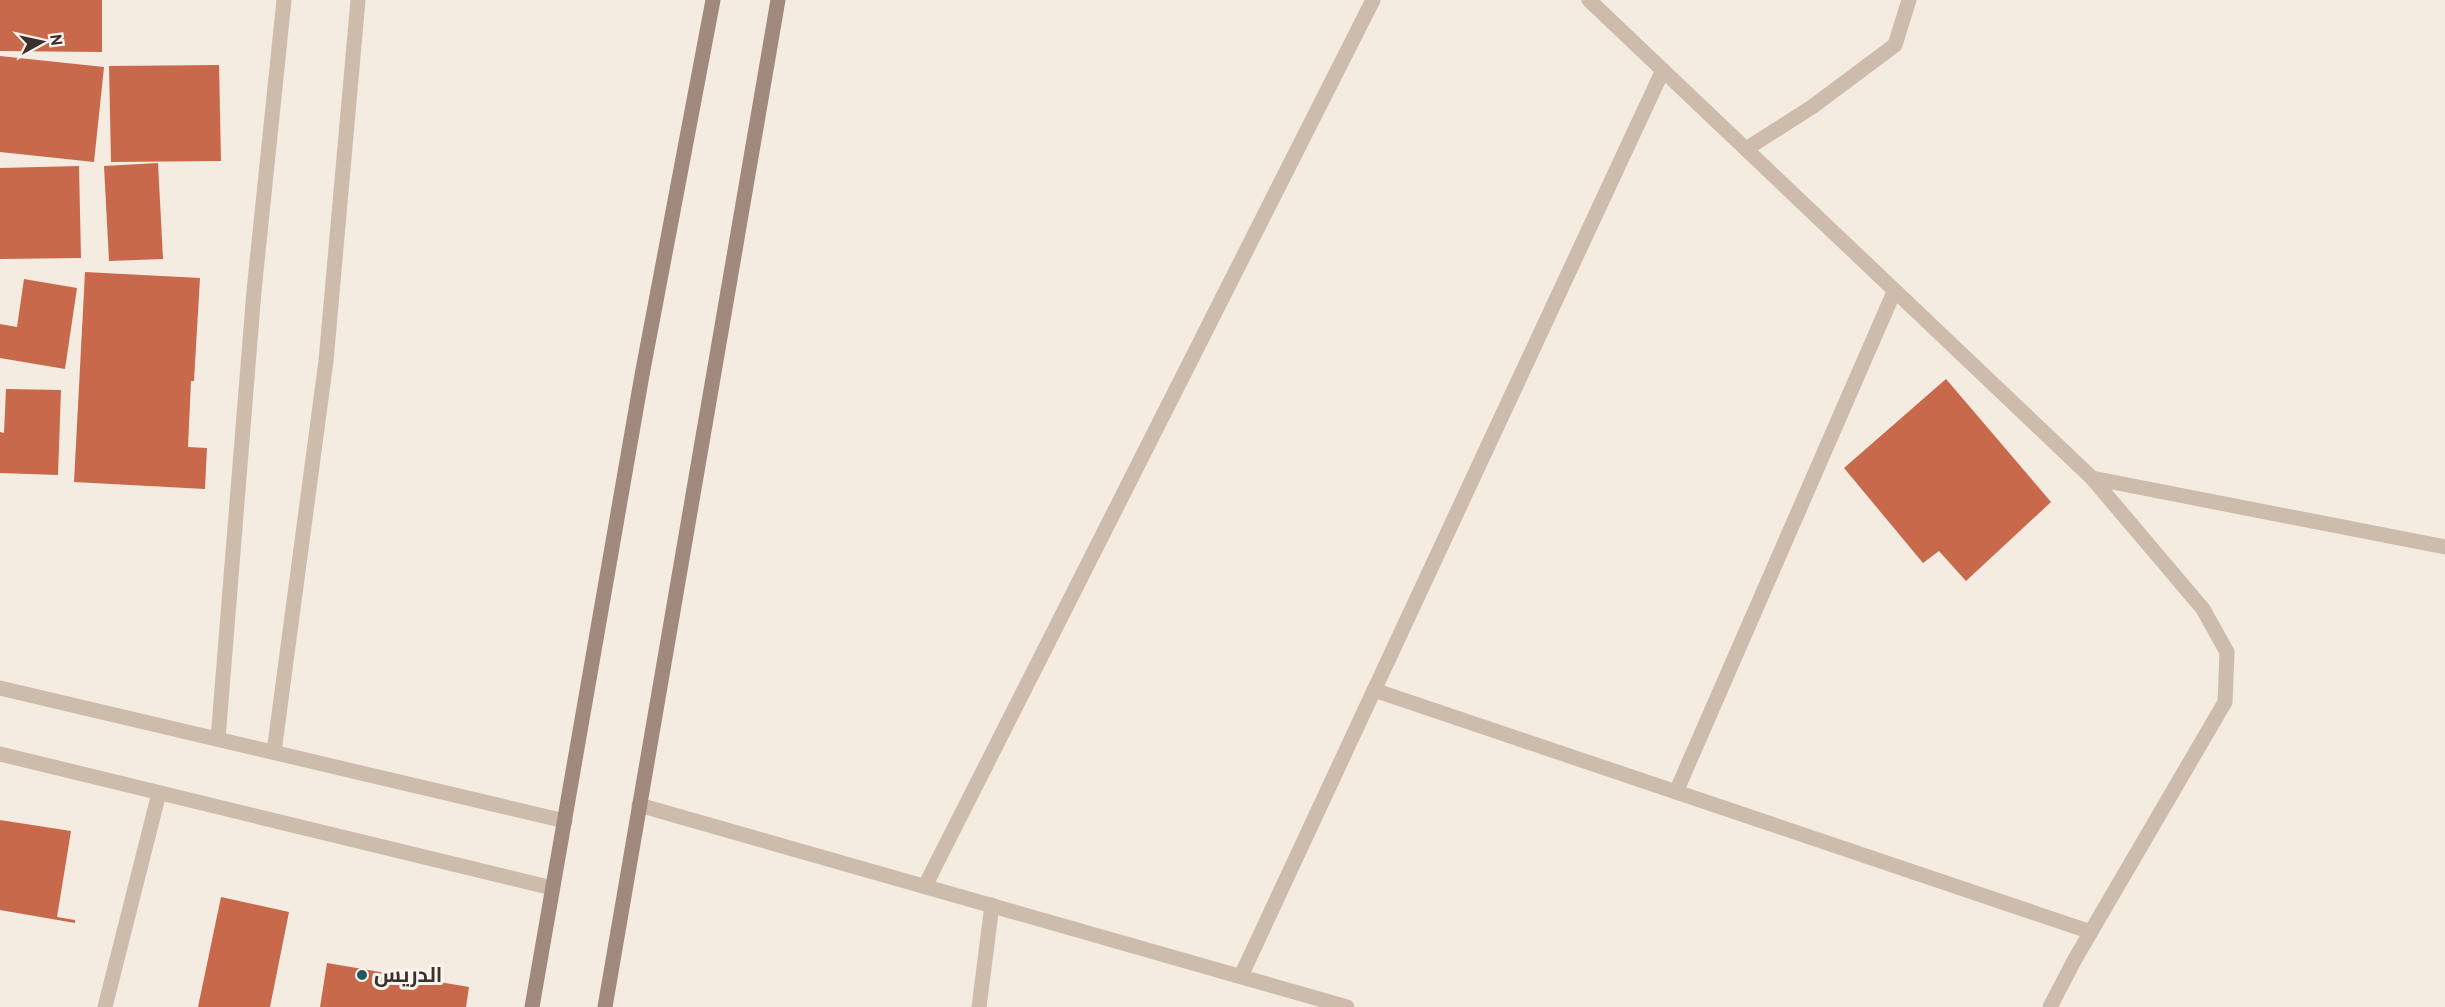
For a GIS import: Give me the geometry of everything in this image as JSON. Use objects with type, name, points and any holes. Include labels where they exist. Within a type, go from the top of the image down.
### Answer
[{"type":"main road","points":[[532,1007],[642,375],[713,0]]},
{"type":"main road","points":[[605,1007],[778,0]]},
{"type":"street","points":[[218,739],[254,291],[284,0]]},
{"type":"street","points":[[274,753],[326,361],[358,0]]},
{"type":"street","points":[[925,886],[1373,0]]},
{"type":"street","points":[[1589,0],[2092,478],[2203,609],[2227,652],[2225,702],[2050,1007]]},
{"type":"street","points":[[1746,149],[1812,107],[1895,45],[1909,0]]},
{"type":"street","points":[[1241,976],[1663,70]]},
{"type":"street","points":[[1676,792],[1894,292]]},
{"type":"street","points":[[2092,478],[2445,547]]},
{"type":"street","points":[[0,688],[565,821]]},
{"type":"street","points":[[1374,690],[2091,932]]},
{"type":"street","points":[[0,754],[552,888]]},
{"type":"street","points":[[105,1007],[159,793]]},
{"type":"street","points":[[639,805],[1347,1007]]},
{"type":"street","points":[[979,1007],[992,905]]},
{"type":"building","points":[[0,0],[102,0],[102,52],[0,51]]},
{"type":"building","points":[[0,56],[104,67],[94,162],[0,152]]},
{"type":"building","points":[[219,65],[221,161],[111,162],[109,66]]},
{"type":"building","points":[[158,163],[163,259],[109,261],[104,166]]},
{"type":"building","points":[[79,166],[81,258],[0,259],[0,168]]},
{"type":"building","points":[[85,272],[200,278],[188,447],[207,448],[205,489],[74,482]]},
{"type":"building","points":[[24,279],[77,288],[65,369],[0,358],[0,324],[17,327]]},
{"type":"building","points":[[1946,379],[2051,502],[1966,581],[1939,551],[1923,563],[1844,468]]},
{"type":"building","points":[[6,389],[61,390],[58,475],[0,473],[0,432],[4,433]]},
{"type":"building","points":[[0,820],[71,831],[57,917],[75,920],[75,923],[0,910]]},
{"type":"building","points":[[221,897],[289,912],[270,1007],[198,1007]]},
{"type":"building","name":"الدريس","points":[[327,963],[469,987],[466,1007],[320,1007]]},
{"type":"place","name":"الدريس","points":[[362,975]]}]
